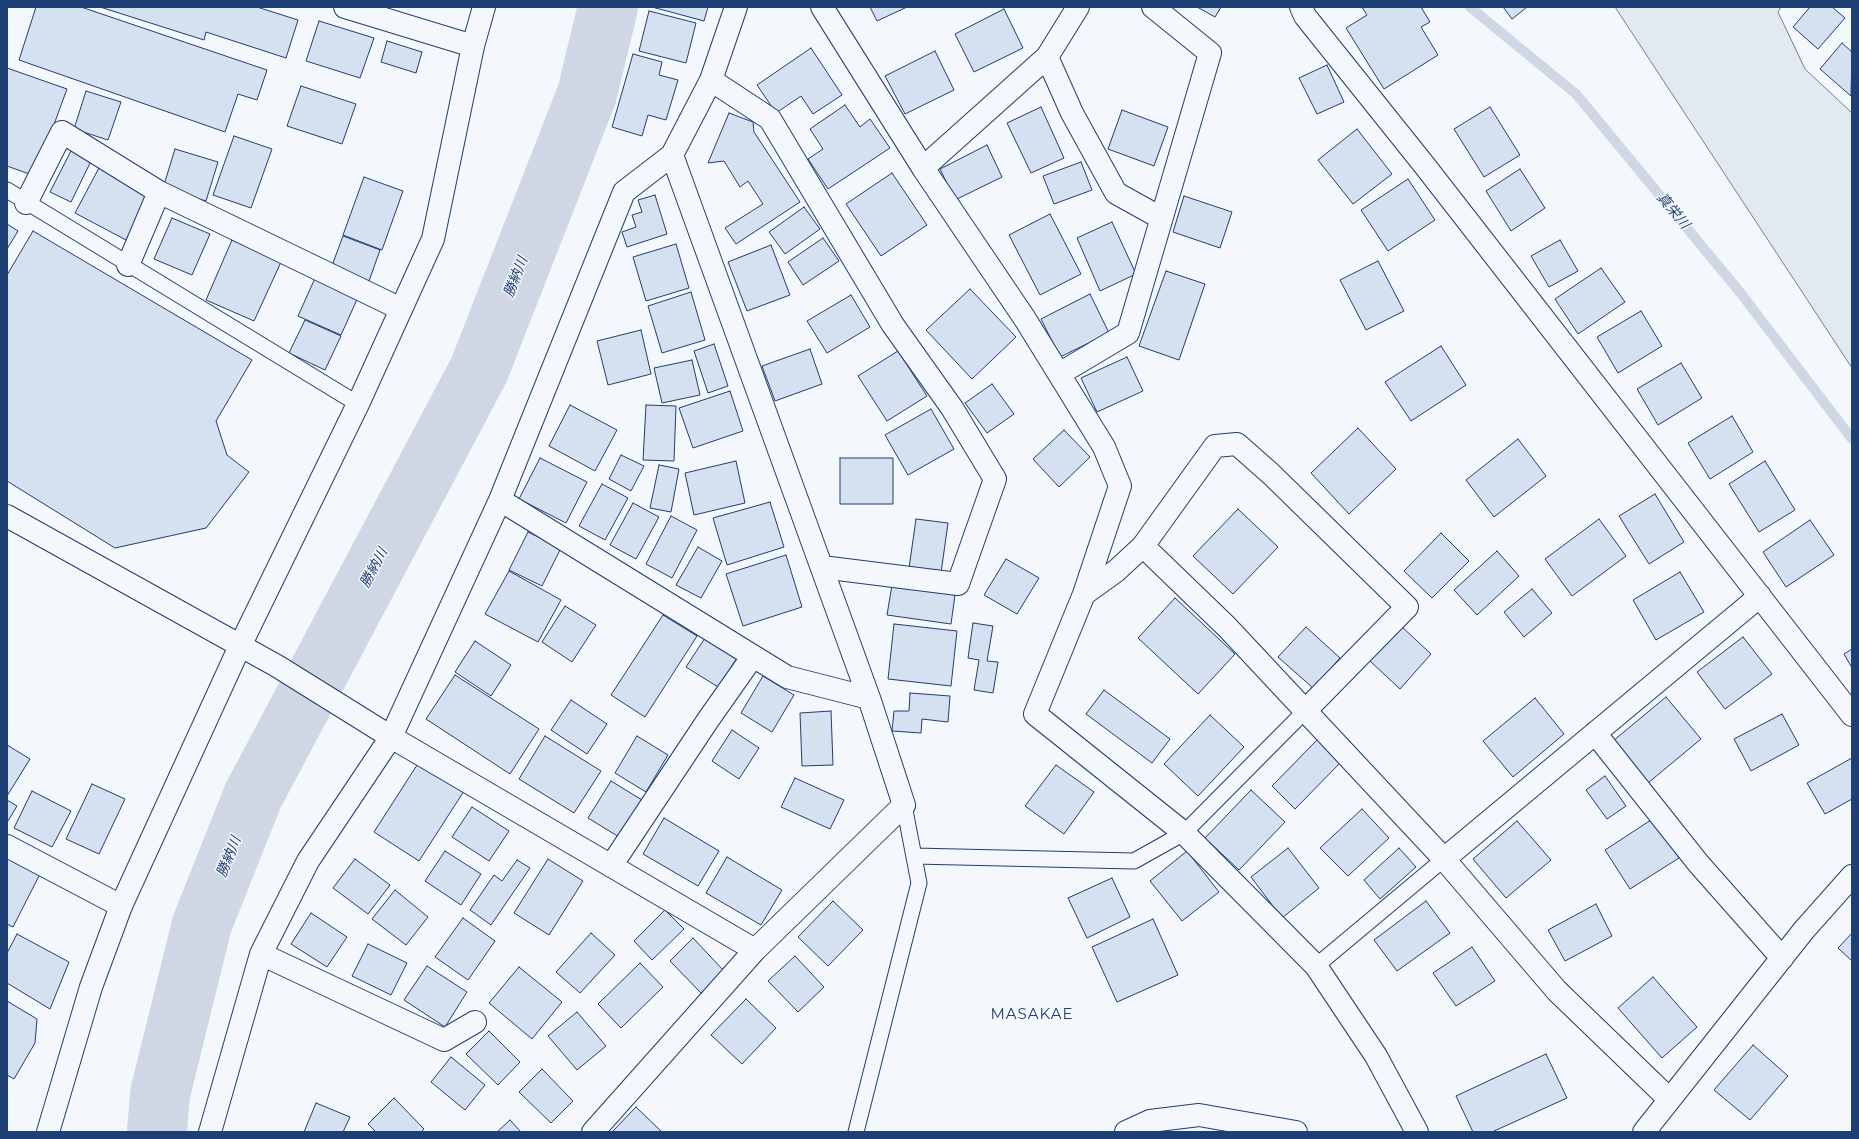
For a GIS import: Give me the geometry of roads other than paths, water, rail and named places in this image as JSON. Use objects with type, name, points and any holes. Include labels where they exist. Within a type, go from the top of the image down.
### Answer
[{"type":"street","points":[[346,7],[473,46]]},
{"type":"street","points":[[48,1132],[91,987],[121,906],[240,646],[358,404],[433,238],[473,46],[484,7]]},
{"type":"street","points":[[210,1132],[261,954],[308,861],[385,732],[500,500],[624,192],[672,155],[711,80],[736,7]]},
{"type":"street","points":[[822,7],[923,168],[1025,319],[1104,447],[1120,486],[1084,594],[1036,714],[1184,833],[1316,966],[1376,1056],[1417,1132]]},
{"type":"street","points":[[923,168],[1047,57],[1078,7]]},
{"type":"street","points":[[1059,374],[1128,333],[1210,53],[1153,7]]},
{"type":"street","points":[[1301,7],[1305,16],[1425,166],[1852,715]]},
{"type":"street","points":[[1047,57],[1072,114],[1116,193],[1161,218]]},
{"type":"street","points":[[711,80],[770,119],[893,325],[952,408],[995,479],[958,584],[822,567]]},
{"type":"street","points":[[26,202],[62,132],[159,192],[401,309]]},
{"type":"street","points":[[592,1132],[755,950],[904,805],[869,698],[672,155]]},
{"type":"street","points":[[128,265],[159,192]]},
{"type":"street","points":[[1084,594],[1116,571],[1143,546],[1216,446],[1237,444],[1271,474],[1407,607],[1305,711]]},
{"type":"street","points":[[500,500],[787,677],[869,698]]},
{"type":"street","points":[[7,516],[277,666],[385,732],[755,950]]},
{"type":"street","points":[[1143,546],[1227,626],[1444,859],[1557,991],[1669,1099]]},
{"type":"street","points":[[1444,859],[1760,596]]},
{"type":"street","points":[[611,866],[753,656]]},
{"type":"street","points":[[1595,733],[1698,863],[1782,958]]},
{"type":"street","points":[[7,846],[121,906]]},
{"type":"street","points":[[1644,1132],[1782,958],[1852,876]]},
{"type":"street","points":[[261,954],[444,1040],[475,1022]]},
{"type":"street","points":[[1126,1132],[1150,1121],[1199,1115],[1296,1132]]},
{"type":"lane","points":[[7,190],[358,404]]},
{"type":"lane","points":[[914,856],[1134,861],[1184,833],[1305,711]]},
{"type":"lane","points":[[856,1132],[918,883],[904,805]]},
{"type":"lane","points":[[1316,966],[1444,859]]},
{"type":"waterway","name":"勝納川","points":[[157,1132],[160,1094],[202,924],[253,796],[479,370],[587,94],[608,7]]},
{"type":"waterway","name":"真栄川","points":[[1470,7],[1576,94],[1739,291],[1852,439]]},
{"type":"district","name":"MASAKAE","points":[[1032,1015]]}]
